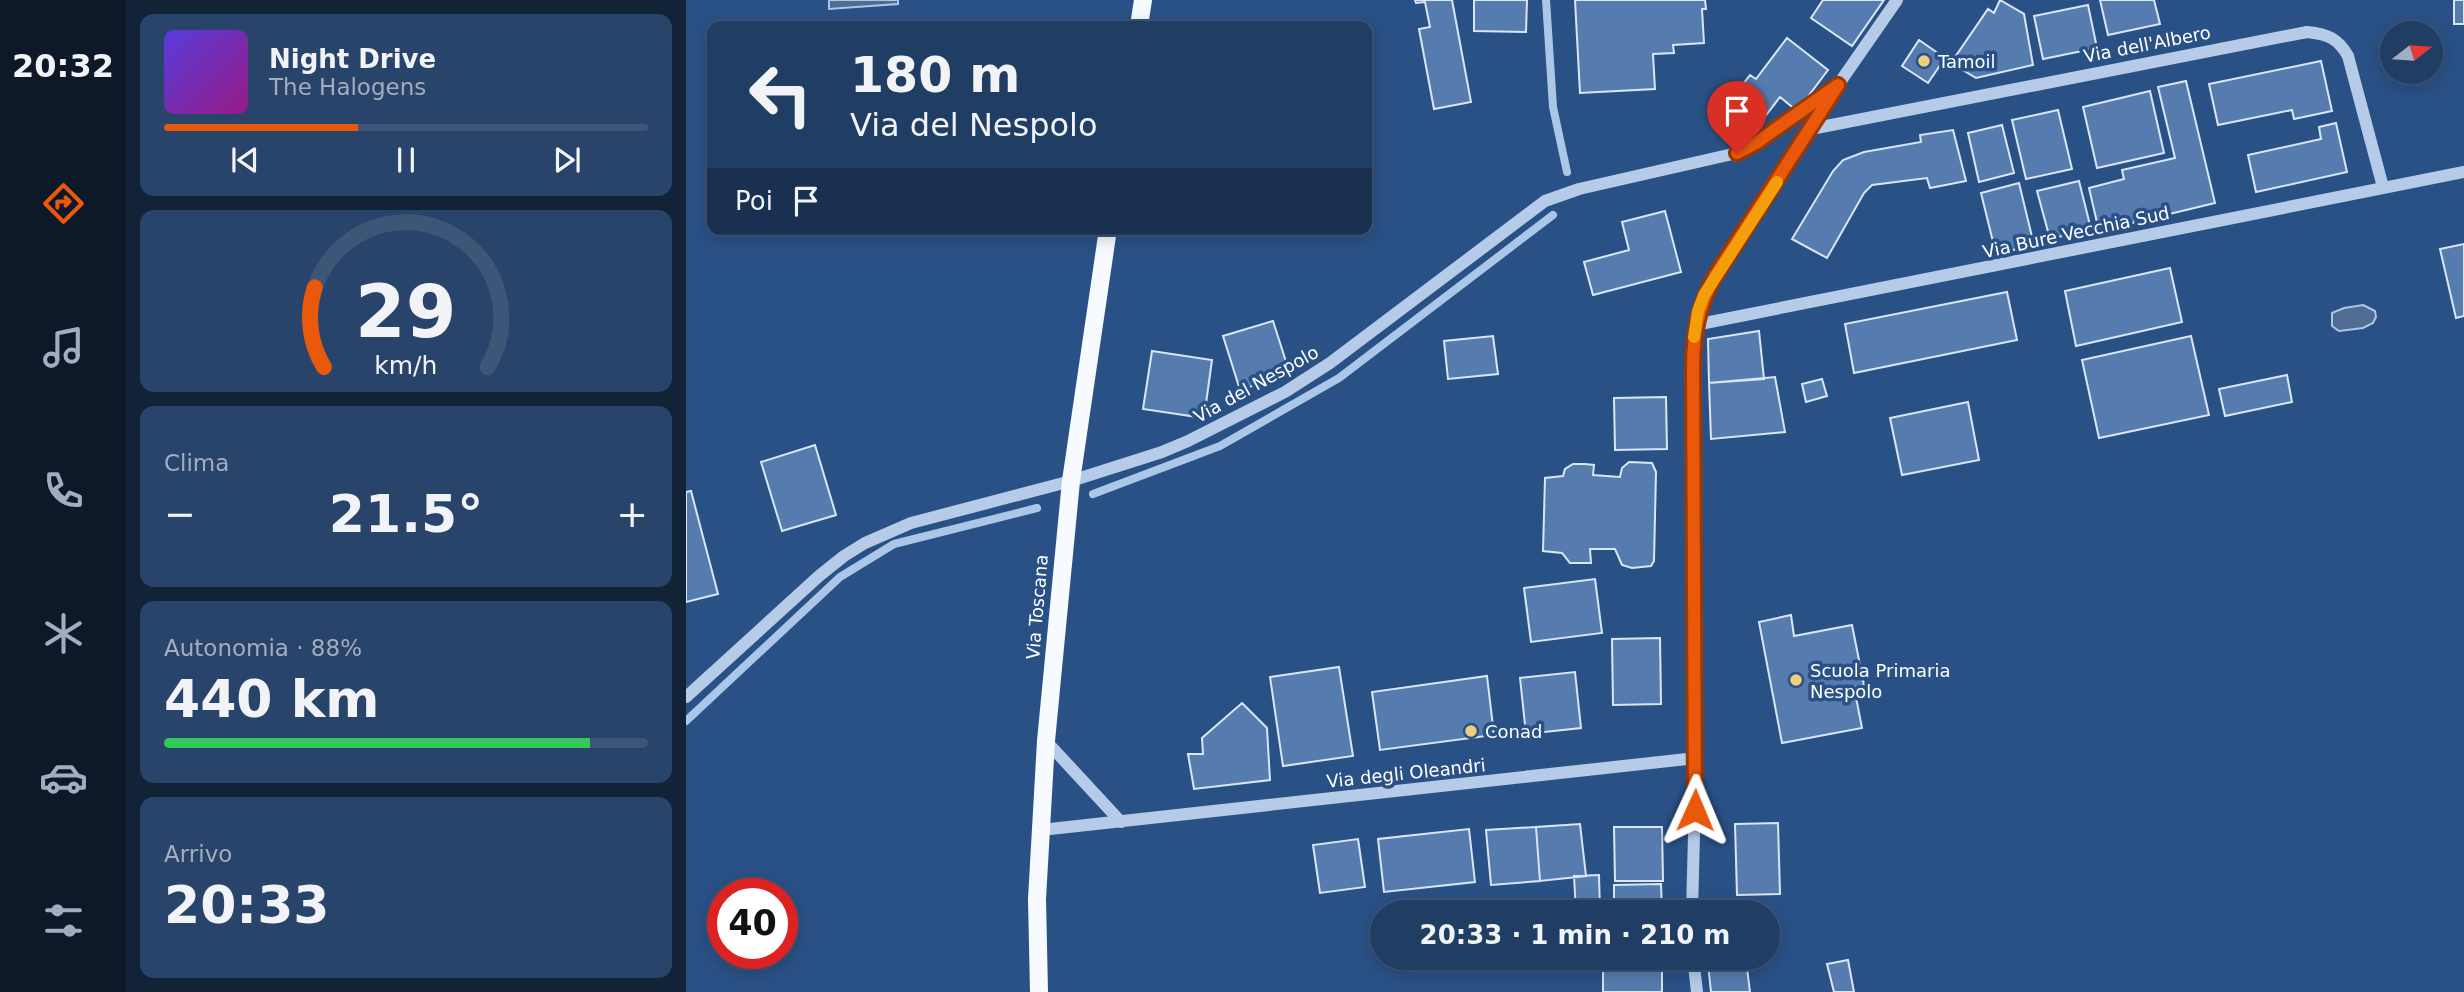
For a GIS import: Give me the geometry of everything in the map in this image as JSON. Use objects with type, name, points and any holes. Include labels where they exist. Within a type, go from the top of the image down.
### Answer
[{"type":"main road","points":[[1140,21],[1143,0]]},
{"type":"main road","name":"Via Toscana","points":[[1039,992],[1037,913],[1046,741],[1070,481],[1107,235]]},
{"type":"street","points":[[1692,900],[1696,758],[1693,383],[1695,325],[1704,295],[1715,276],[1896,0]]},
{"type":"street","name":"Via dell'Albero","points":[[1811,129],[2286,35],[2322,33],[2339,41],[2348,56],[2383,187]]},
{"type":"street","name":"Via del Nespolo","points":[[686,697],[819,576],[865,543],[911,523],[1070,481],[1162,452],[1285,392],[1331,363],[1545,201],[1579,189],[1737,153],[1756,143],[1838,85]]},
{"type":"street","name":"Via Bure Vecchia Sud","points":[[1695,325],[2464,172]]},
{"type":"street","points":[[1046,741],[1121,822]]},
{"type":"street","name":"Via degli Oleandri","points":[[1041,830],[1696,758]]},
{"type":"street","points":[[1694,970],[1697,992]]},
{"type":"water","points":[[829,0],[898,0],[898,4],[829,9]]},
{"type":"water","points":[[2363,305],[2375,311],[2373,323],[2363,328],[2339,331],[2332,326],[2332,313]]},
{"type":"building","points":[[1415,0],[1452,0],[1471,102],[1434,109],[1419,29],[1430,27],[1425,2],[1416,3]]},
{"type":"building","points":[[1474,0],[1527,0],[1526,32],[1474,31]]},
{"type":"building","points":[[1575,0],[1705,0],[1706,9],[1702,9],[1704,43],[1673,45],[1674,53],[1653,54],[1655,89],[1580,93]]},
{"type":"building","points":[[1823,0],[1884,0],[1852,46],[1811,18]]},
{"type":"building","points":[[2000,0],[2024,14],[2033,65],[1976,78],[1951,63],[1988,9],[1994,13]]},
{"type":"building","points":[[2100,0],[2154,0],[2160,24],[2108,35]]},
{"type":"building","points":[[2454,0],[2464,0],[2464,24],[2454,24]]},
{"type":"building","points":[[2088,5],[2097,48],[2043,59],[2034,16]]},
{"type":"building","points":[[1787,38],[1828,70],[1797,111],[1780,97],[1750,136],[1720,114],[1750,75],[1756,79]]},
{"type":"building","points":[[1919,40],[1945,58],[1928,83],[1902,66]]},
{"type":"building","points":[[2321,61],[2332,111],[2294,119],[2292,110],[2218,125],[2209,84]]},
{"type":"building","points":[[2186,81],[2215,203],[2099,231],[2089,188],[2124,179],[2122,170],[2175,158],[2158,87]]},
{"type":"building","points":[[2150,91],[2164,153],[2097,168],[2083,107]]},
{"type":"building","points":[[2058,110],[2072,169],[2026,179],[2012,120]]},
{"type":"building","points":[[2336,123],[2347,172],[2256,192],[2248,155],[2321,139],[2319,127]]},
{"type":"building","points":[[2002,125],[2014,173],[1979,182],[1968,133]]},
{"type":"building","points":[[1953,130],[1966,181],[1930,188],[1927,178],[1872,185],[1864,193],[1827,258],[1792,239],[1833,171],[1843,160],[1864,152],[1921,142],[1920,135]]},
{"type":"building","points":[[2079,181],[2091,229],[2050,239],[2037,191]]},
{"type":"building","points":[[2019,183],[2034,245],[1996,254],[1981,193]]},
{"type":"building","points":[[1665,211],[1681,272],[1593,295],[1584,262],[1629,250],[1622,222]]},
{"type":"building","points":[[2464,244],[2464,316],[2456,318],[2440,249]]},
{"type":"building","points":[[2170,268],[2182,322],[2076,346],[2065,291]]},
{"type":"building","points":[[2007,292],[2017,340],[1854,373],[1845,324]]},
{"type":"building","points":[[1273,321],[1290,374],[1240,390],[1223,336]]},
{"type":"building","points":[[1759,331],[1764,379],[1709,383],[1708,339]]},
{"type":"building","points":[[1493,336],[1498,374],[1448,379],[1444,341]]},
{"type":"building","points":[[2191,336],[2209,415],[2099,438],[2082,360]]},
{"type":"building","points":[[1152,351],[1212,360],[1204,418],[1143,409]]},
{"type":"building","points":[[2287,375],[2292,402],[2225,416],[2219,389]]},
{"type":"building","points":[[1775,377],[1785,432],[1711,439],[1709,383]]},
{"type":"building","points":[[1822,379],[1827,396],[1806,402],[1802,384]]},
{"type":"building","points":[[1666,397],[1667,449],[1615,450],[1614,398]]},
{"type":"building","points":[[1968,402],[1979,460],[1902,475],[1890,418]]},
{"type":"building","points":[[815,445],[836,515],[782,531],[761,462]]},
{"type":"building","points":[[1629,462],[1652,463],[1656,472],[1654,561],[1651,566],[1632,568],[1622,565],[1615,549],[1590,549],[1591,563],[1570,563],[1562,553],[1543,551],[1545,478],[1563,476],[1565,469],[1573,464],[1594,465],[1593,475],[1620,477],[1622,468]]},
{"type":"building","points":[[691,491],[718,594],[686,602],[686,492]]},
{"type":"building","points":[[1595,579],[1602,633],[1531,642],[1524,588]]},
{"type":"building","points":[[1791,615],[1794,636],[1852,625],[1864,685],[1854,687],[1862,728],[1782,743],[1759,622]]},
{"type":"building","points":[[1660,638],[1661,704],[1613,705],[1612,639]]},
{"type":"building","points":[[1339,667],[1353,756],[1283,766],[1270,677]]},
{"type":"building","points":[[1575,672],[1581,728],[1526,734],[1520,678]]},
{"type":"building","points":[[1487,676],[1494,735],[1380,750],[1372,692]]},
{"type":"building","points":[[1242,703],[1267,728],[1270,780],[1194,789],[1188,754],[1203,754],[1202,738]]},
{"type":"building","points":[[1778,823],[1780,894],[1737,895],[1735,824]]},
{"type":"building","points":[[1580,824],[1586,876],[1540,881],[1536,827]]},
{"type":"building","points":[[1536,827],[1540,881],[1491,885],[1486,830]]},
{"type":"building","points":[[1614,827],[1662,827],[1663,881],[1615,881]]},
{"type":"building","points":[[1469,829],[1475,882],[1384,892],[1378,839]]},
{"type":"building","points":[[1358,839],[1365,887],[1320,893],[1313,845]]},
{"type":"building","points":[[1599,875],[1600,900],[1575,900],[1574,876]]},
{"type":"building","points":[[1661,884],[1662,900],[1614,900],[1614,885]]},
{"type":"building","points":[[1848,960],[1854,992],[1834,992],[1827,964]]},
{"type":"building","points":[[1603,970],[1662,970],[1662,992],[1603,992]]},
{"type":"building","points":[[1709,970],[1747,970],[1750,992],[1711,992]]},
{"type":"waterway","points":[[1546,0],[1553,107],[1567,172]]},
{"type":"waterway","points":[[1093,494],[1220,446],[1339,378],[1553,215]]},
{"type":"waterway","points":[[686,721],[840,577],[894,544],[1037,508]]},
{"type":"slow traffic","points":[[1694,337],[1698,311],[1704,295],[1777,182]]},
{"type":"place","name":"Tamoil","points":[[1924,61]]},
{"type":"place","name":"Scuola Primaria Nespolo","points":[[1796,680]]},
{"type":"place","name":"Conad","points":[[1471,731]]},
{"type":"route","points":[[1695,810],[1695,325],[1704,295],[1715,276],[1838,85],[1756,143],[1737,153]]}]
